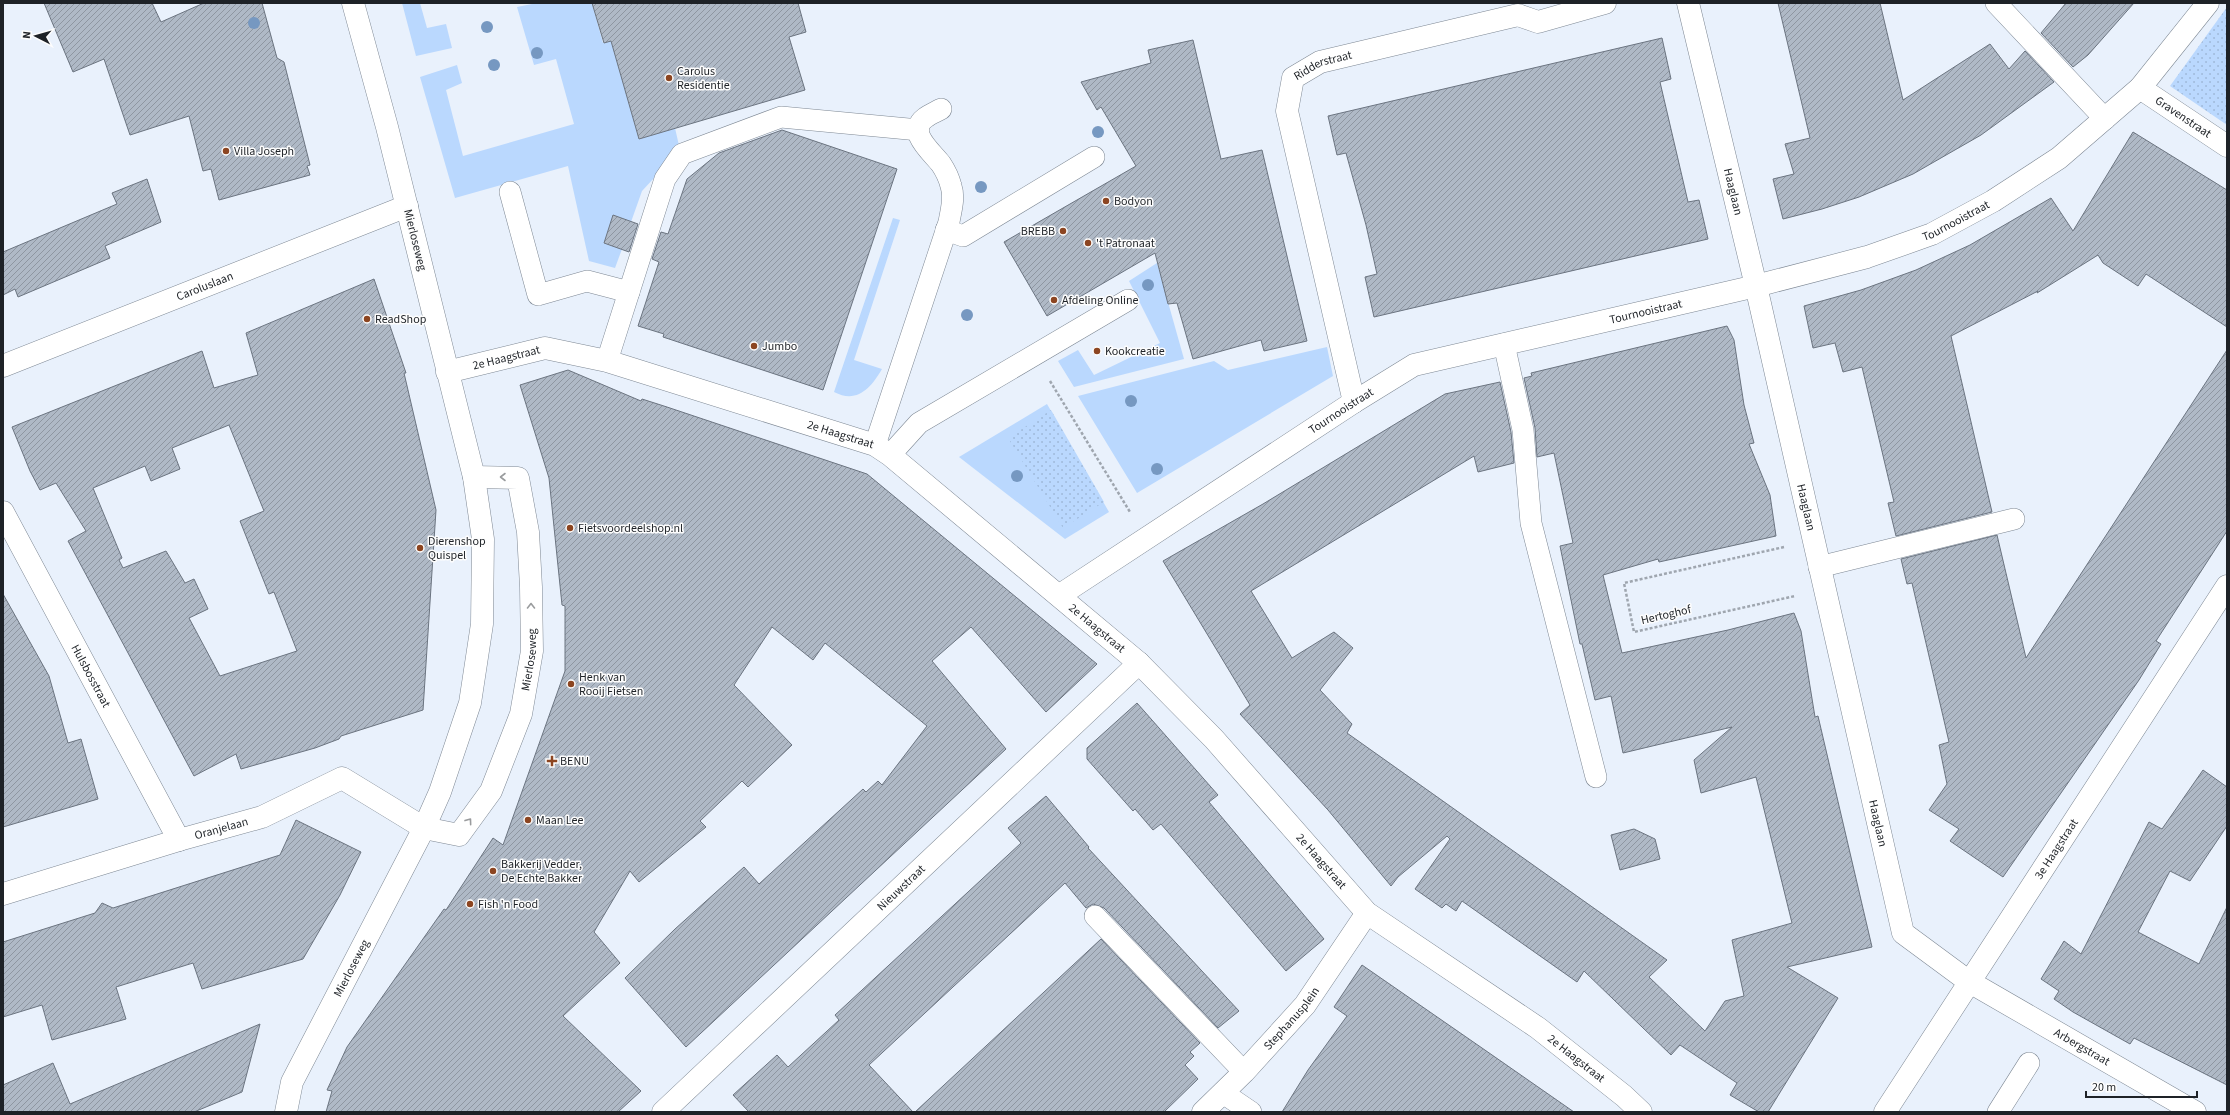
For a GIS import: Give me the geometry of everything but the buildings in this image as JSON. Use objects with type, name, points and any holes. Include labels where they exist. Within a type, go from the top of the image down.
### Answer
[{"type":"street","name":"Mierloseweg","points":[[286,1112],[292,1082],[424,828],[440,792],[470,703],[482,624],[483,539],[474,477],[407,206],[353,3]]},
{"type":"street","name":"Ridderstraat","points":[[1354,402],[1288,111],[1293,78],[1320,62],[1328,60],[1518,15],[1538,22],[1605,3]]},
{"type":"street","name":"Haaglaan","points":[[1688,3],[1756,286],[1903,933],[1968,981]]},
{"type":"street","name":"Tournooistraat","points":[[1060,595],[1354,402],[1414,366],[1756,286],[1867,257],[1932,234],[1993,201],[2052,162],[2105,119],[2140,88],[2208,3]]},
{"type":"street","name":"Gravenstraat","points":[[2140,88],[2227,146]]},
{"type":"street","name":"Caroluslaan","points":[[3,366],[407,206]]},
{"type":"street","name":"2e Haagstraat","points":[[447,372],[545,348],[607,361],[882,450],[1060,595],[1139,663],[1214,739],[1368,913],[1538,1028],[1624,1096],[1641,1112]]},
{"type":"street","name":"Mierloseweg","points":[[424,828],[459,835],[491,791],[521,714],[532,651],[532,587],[528,532],[518,478],[474,477]]},
{"type":"street","name":"Hulsbosstraat","points":[[3,512],[180,840]]},
{"type":"street","name":"3e Haagstraat","points":[[1885,1112],[1968,981],[2227,586]]},
{"type":"street","name":"Nieuwstraat","points":[[677,1107],[1139,663]]},
{"type":"street","name":"Oranjelaan","points":[[3,894],[180,840],[262,817],[342,778],[424,828]]},
{"type":"street","name":"Stephanusplein","points":[[1203,1112],[1244,1072],[1305,1005],[1368,913]]},
{"type":"street","name":"Arbergstraat","points":[[1968,981],[2195,1112]]},
{"type":"lane","points":[[1996,3],[2105,119]]},
{"type":"lane","points":[[918,130],[925,118],[941,109]]},
{"type":"lane","points":[[607,361],[665,179],[682,154],[781,117],[918,130]]},
{"type":"lane","points":[[882,450],[954,199],[952,186],[941,164],[924,145],[918,130]]},
{"type":"lane","points":[[946,230],[963,236],[1094,157]]},
{"type":"lane","points":[[510,192],[538,295],[586,281],[629,292]]},
{"type":"lane","points":[[882,450],[919,423],[1128,300]]},
{"type":"lane","points":[[1504,344],[1523,430],[1531,523],[1596,778]]},
{"type":"lane","points":[[1819,567],[2014,519]]},
{"type":"lane","points":[[1095,916],[1244,1072]]},
{"type":"lane","points":[[1998,1112],[2029,1063]]},
{"type":"lane","points":[[1223,1093],[1251,1112]]},
{"type":"path","points":[[1034,355],[1146,539]]},
{"type":"path","name":"Hertoghof","points":[[1813,540],[1624,583],[1634,632],[1824,589]]},
{"type":"shaded area","points":[[402,3],[420,3],[427,28],[446,24],[452,48],[416,56]]},
{"type":"shaded area","points":[[537,3],[592,3],[603,43],[611,41],[639,139],[675,128],[680,150],[642,191],[631,222],[613,216],[604,243],[622,249],[615,268],[589,261],[568,166],[455,198],[420,77],[457,65],[462,83],[446,90],[463,156],[574,124],[556,59],[534,65],[517,7]]},
{"type":"shaded area","points":[[2227,7],[2227,125],[2170,86]]},
{"type":"shaded area","points":[[893,218],[900,220],[854,360],[882,369],[868,388],[862,392],[850,396],[842,395],[834,392]]},
{"type":"shaded area","points":[[1157,263],[1184,359],[1074,387],[1058,361],[1078,350],[1094,375],[1160,343],[1129,281]]},
{"type":"shaded area","points":[[1327,347],[1333,376],[1137,493],[1078,396],[1214,361],[1228,370]]},
{"type":"shaded area","points":[[1047,404],[1109,512],[1065,539],[959,457]]},
{"type":"shaded area","points":[[1051,410],[1104,502],[1063,528],[1008,438]]},
{"type":"place","name":"Carolus Residentie","points":[[669,78]]},
{"type":"place","name":"Villa Joseph","points":[[226,151]]},
{"type":"place","name":"Bodyon","points":[[1106,201]]},
{"type":"place","name":"BREBB","points":[[1063,231]]},
{"type":"place","name":"'t Patronaat","points":[[1088,243]]},
{"type":"place","name":"Afdeling Online","points":[[1054,300]]},
{"type":"place","name":"ReadShop","points":[[367,319]]},
{"type":"place","name":"Jumbo","points":[[754,346]]},
{"type":"place","name":"Kookcreatie","points":[[1097,351]]},
{"type":"place","name":"Fietsvoordeelshop.nl","points":[[570,528]]},
{"type":"place","name":"Dierenshop Quispel","points":[[420,548]]},
{"type":"place","name":"Henk van Rooij Fietsen","points":[[571,684]]},
{"type":"place","name":"BENU","points":[[552,761]]},
{"type":"place","name":"Maan Lee","points":[[528,820]]},
{"type":"place","name":"Bakkerij Vedder, De Echte Bakker","points":[[493,871]]},
{"type":"place","name":"Fish 'n Food","points":[[470,904]]}]
